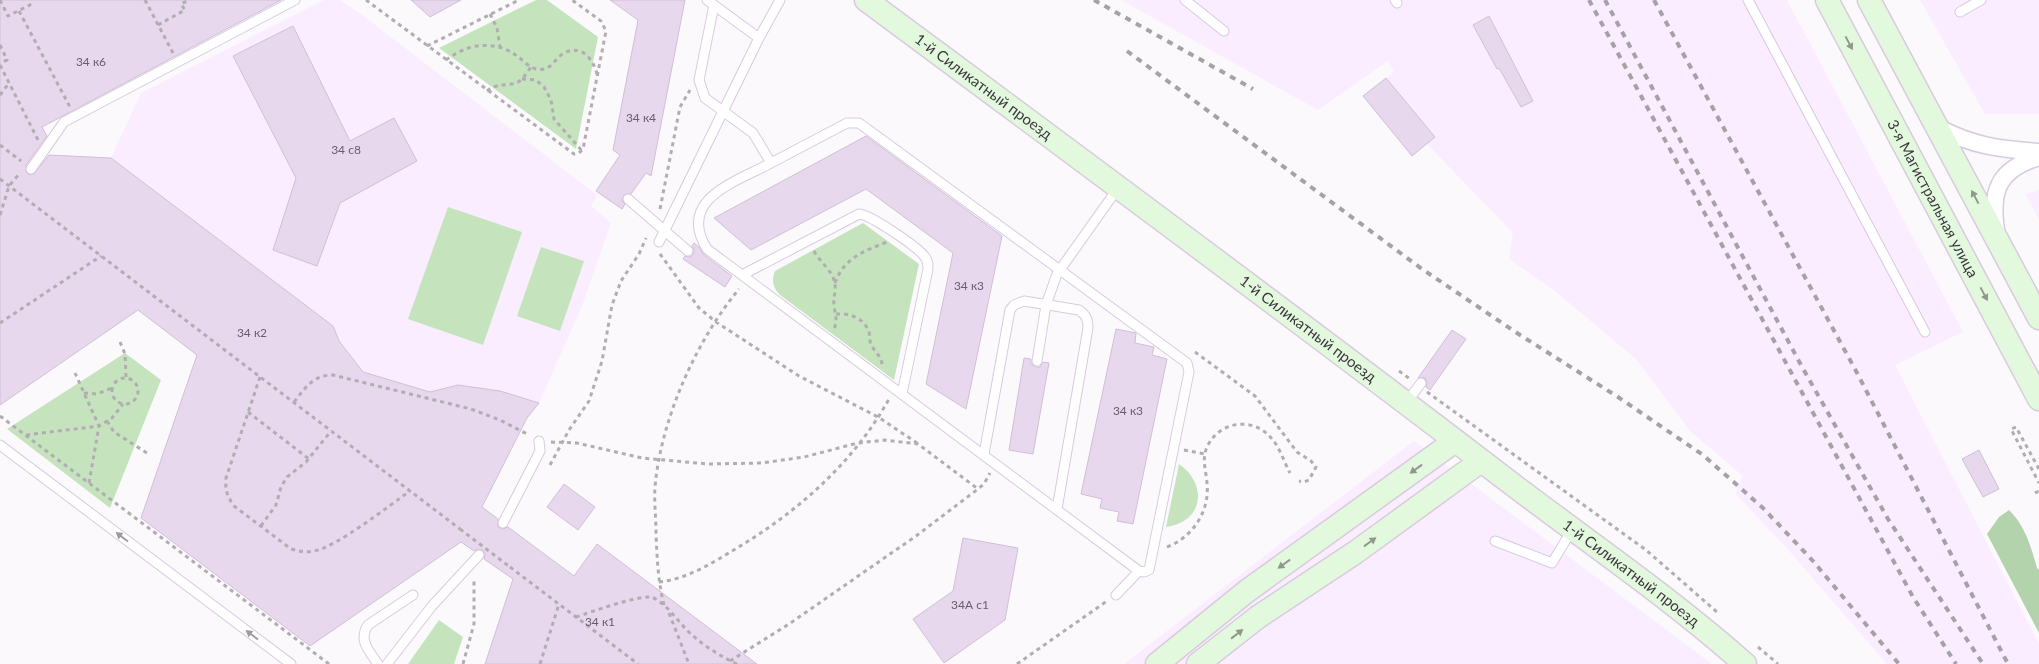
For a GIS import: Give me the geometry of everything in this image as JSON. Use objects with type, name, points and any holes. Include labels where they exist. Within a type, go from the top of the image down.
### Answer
[{"type":"street","name":"1-й Силикатный проезд","points":[[866,0],[1673,604],[1745,664]]},
{"type":"street","name":"3-я Магистральная улица","points":[[1826,0],[2039,398]]},
{"type":"street","points":[[1869,0],[2039,318]]},
{"type":"street","points":[[1937,127],[1959,139],[1982,146],[2039,152]]},
{"type":"street","points":[[1997,240],[1994,214],[1995,197],[2000,181],[2024,161],[2039,157]]},
{"type":"street","points":[[1157,664],[1247,591],[1455,441]]},
{"type":"street","points":[[1198,664],[1258,617],[1356,552],[1481,461]]},
{"type":"lane","points":[[29,167],[64,122],[295,0]]},
{"type":"lane","points":[[659,242],[661,227],[780,0]]},
{"type":"lane","points":[[1185,0],[1224,31]]},
{"type":"lane","points":[[1748,0],[1924,332]]},
{"type":"lane","points":[[1960,12],[1981,0]]},
{"type":"lane","points":[[759,38],[711,2],[700,80],[705,98],[753,133],[771,163]]},
{"type":"lane","points":[[847,123],[858,123],[1187,363],[1189,372],[1149,570],[1139,571],[1057,508],[706,249],[700,238],[698,218],[700,210],[706,201],[716,193],[771,163],[847,123]]},
{"type":"lane","points":[[1037,360],[1046,305],[1059,271],[1118,188]]},
{"type":"lane","points":[[628,199],[688,251]]},
{"type":"lane","points":[[745,277],[808,240],[859,214],[865,214],[875,219],[922,254],[928,262],[898,391]]},
{"type":"lane","points":[[984,454],[1010,310],[1014,305],[1024,301],[1079,310],[1088,320],[1057,508]]},
{"type":"lane","points":[[1406,403],[1421,383]]},
{"type":"lane","points":[[503,523],[540,451],[540,443]]},
{"type":"lane","points":[[0,445],[290,664]]},
{"type":"lane","points":[[1494,541],[1552,563],[1572,530]]},
{"type":"lane","points":[[387,664],[432,606],[476,558]]},
{"type":"lane","points":[[1116,595],[1139,571]]},
{"type":"lane","points":[[378,664],[364,644],[364,631],[368,625],[413,595]]},
{"type":"path","points":[[0,0],[8,16],[30,5],[28,0]]},
{"type":"path","points":[[145,0],[175,56]]},
{"type":"path","points":[[158,25],[185,10],[181,4],[189,0]]},
{"type":"path","points":[[366,0],[570,152],[574,154],[582,151]]},
{"type":"path","points":[[427,46],[519,0]]},
{"type":"path","points":[[572,0],[601,21],[604,27],[605,38],[582,151]]},
{"type":"path","points":[[19,11],[72,111]]},
{"type":"path","points":[[490,14],[497,28],[500,47]]},
{"type":"path","points":[[0,45],[8,60],[0,64],[39,144]]},
{"type":"path","points":[[446,60],[466,48],[492,45],[515,54],[531,67],[543,69],[551,66],[561,55],[575,50],[584,52],[591,58],[598,75]]},
{"type":"path","points":[[522,79],[531,67]]},
{"type":"path","points":[[487,91],[496,85],[512,84],[522,79],[532,79],[544,87],[551,100],[554,119],[582,151]]},
{"type":"path","points":[[550,465],[562,442],[589,401],[602,360],[612,305],[621,281],[641,249],[642,243],[661,227],[680,107],[691,89],[700,80]]},
{"type":"path","points":[[0,95],[9,83]]},
{"type":"path","points":[[0,145],[29,167]]},
{"type":"path","points":[[0,215],[9,186],[20,172]]},
{"type":"path","points":[[0,179],[638,664]]},
{"type":"path","points":[[827,338],[835,328],[835,283],[839,273],[849,260],[866,250],[899,237]]},
{"type":"path","points":[[808,240],[821,264],[830,271],[835,283]]},
{"type":"path","points":[[641,249],[648,251]]},
{"type":"path","points":[[654,252],[661,254],[698,308],[716,322],[799,376],[878,417],[978,489]]},
{"type":"path","points":[[0,323],[101,256]]},
{"type":"path","points":[[664,605],[657,561],[655,489],[659,459],[679,391],[705,338],[745,277]]},
{"type":"path","points":[[836,314],[852,315],[864,324],[871,344],[882,361],[881,378]]},
{"type":"path","points":[[120,342],[125,354],[126,377]]},
{"type":"path","points":[[1189,348],[1255,396],[1297,452],[1312,461],[1316,467],[1315,472],[1309,480],[1299,481]]},
{"type":"path","points":[[75,373],[99,426],[89,483]]},
{"type":"path","points":[[294,402],[314,379],[323,375],[333,375],[471,409],[521,430]]},
{"type":"path","points":[[126,377],[133,379],[138,385],[139,392],[136,399],[130,404],[123,404],[112,395],[112,388],[115,382],[126,377]]},
{"type":"path","points":[[260,377],[226,478],[225,489],[228,498],[234,506],[291,549],[302,552],[316,551],[332,544],[410,491]]},
{"type":"path","points":[[84,392],[97,394],[112,388]]},
{"type":"path","points":[[659,582],[677,580],[716,561],[764,532],[802,504],[836,471],[898,391]]},
{"type":"path","points":[[25,435],[99,426],[114,416],[123,404]]},
{"type":"path","points":[[248,412],[309,459]]},
{"type":"path","points":[[0,416],[329,664]]},
{"type":"path","points":[[107,422],[114,432],[147,453]]},
{"type":"path","points":[[1154,548],[1164,548],[1189,534],[1202,516],[1207,502],[1208,484],[1205,472],[1205,454],[1216,434],[1226,427],[1239,424],[1252,425],[1264,430],[1274,440],[1290,473]]},
{"type":"path","points":[[2039,469],[2016,427],[2011,429],[2039,483]]},
{"type":"path","points":[[261,526],[276,505],[281,487],[287,477],[309,459],[331,430]]},
{"type":"path","points":[[540,443],[576,443],[642,458],[708,464],[762,463],[804,457],[858,443],[884,440],[918,444]]},
{"type":"path","points":[[1174,448],[1205,454]]},
{"type":"path","points":[[730,661],[789,624],[901,547],[978,489],[989,476],[992,460]]},
{"type":"path","points":[[463,664],[471,638],[474,618],[476,558]]},
{"type":"path","points":[[1017,664],[1116,595]]},
{"type":"path","points":[[576,617],[642,598],[655,599],[664,605],[702,644],[737,664]]},
{"type":"path","points":[[540,664],[559,604]]},
{"type":"path","points":[[668,610],[689,664]]},
{"type":"shaded area","points":[[324,0],[340,0],[362,15],[597,195],[591,206],[611,223],[582,306],[539,403],[500,391],[458,385],[430,392],[363,372],[339,341],[333,326],[111,158],[141,93]]},
{"type":"shaded area","points":[[1121,0],[1787,0],[1963,332],[1895,365],[2039,644],[2039,664],[1887,664],[1791,553],[1735,493],[1743,476],[1690,431],[1636,359],[1555,291],[1509,259],[1513,233],[1427,144],[1412,156],[1363,96],[1394,72],[1388,61],[1318,110]]},
{"type":"shaded area","points":[[1920,0],[2039,0],[2039,114],[1985,114]]},
{"type":"shaded area","points":[[2039,190],[2039,219],[2025,194]]},
{"type":"shaded area","points":[[1414,441],[1712,664],[1124,664]]},
{"type":"green space","points":[[536,0],[547,0],[598,37],[576,149],[439,48]]},
{"type":"green space","points":[[448,207],[522,232],[483,345],[408,319]]},
{"type":"green space","points":[[863,223],[919,264],[894,380],[780,295],[773,284],[775,271]]},
{"type":"green space","points":[[541,247],[584,261],[560,331],[517,316]]},
{"type":"green space","points":[[125,353],[161,380],[110,508],[7,429]]},
{"type":"green space","points":[[1179,464],[1195,482],[1198,491],[1198,501],[1188,518],[1179,524],[1166,527]]},
{"type":"green space","points":[[2009,510],[2023,529],[2039,570],[2039,633],[1987,534],[1999,517]]},
{"type":"green space","points":[[439,620],[463,637],[454,664],[408,664]]},
{"type":"building","points":[[0,0],[281,0],[42,127],[47,136],[26,165],[26,172],[30,175],[34,174],[49,155],[111,158],[333,326],[339,341],[363,372],[430,392],[458,385],[500,391],[539,403],[527,418],[482,507],[498,519],[498,527],[503,529],[508,527],[574,576],[597,544],[757,664],[485,664],[513,579],[484,559],[485,554],[483,550],[478,549],[474,551],[461,542],[310,646],[141,518],[197,355],[138,310],[0,405]]},
{"type":"building","points":[[411,0],[461,0],[430,17]]},
{"type":"building","points":[[610,0],[685,0],[651,176],[646,173],[631,194],[624,195],[622,201],[625,204],[622,209],[596,191],[620,155],[613,150],[638,20]]},
{"type":"building","points":[[1489,16],[1533,101],[1521,107],[1499,68],[1497,69],[1473,25]]},
{"type":"building","points":[[293,26],[350,141],[394,118],[417,161],[340,203],[317,266],[273,250],[296,178],[233,56]]},
{"type":"building","points":[[1386,78],[1435,137],[1412,156],[1363,96]]},
{"type":"building","points":[[866,136],[1002,236],[966,409],[926,384],[953,253],[866,189],[751,250],[714,218]]},
{"type":"building","points":[[694,243],[703,254],[732,276],[725,287],[683,259],[685,256],[690,257],[693,255],[694,249],[692,246]]},
{"type":"building","points":[[1116,329],[1136,333],[1135,343],[1154,347],[1152,355],[1167,359],[1133,524],[1117,521],[1119,512],[1100,508],[1102,499],[1081,494]]},
{"type":"building","points":[[1452,330],[1466,339],[1430,390],[1426,387],[1425,378],[1418,378]]},
{"type":"building","points":[[1024,358],[1031,359],[1031,364],[1036,367],[1040,367],[1043,362],[1049,363],[1033,454],[1009,450]]},
{"type":"building","points":[[1979,450],[1999,489],[1983,497],[1962,459]]},
{"type":"building","points":[[564,484],[595,507],[578,530],[547,507]]},
{"type":"building","points":[[963,538],[1018,548],[1005,620],[944,663],[913,619],[953,591]]},
{"type":"railway","points":[[1094,0],[1253,89]]},
{"type":"railway","points":[[1589,0],[1913,597],[1956,664]]},
{"type":"railway","points":[[1605,0],[1801,365],[1888,519],[1983,664]]},
{"type":"railway","points":[[1654,0],[1856,371],[2008,664]]},
{"type":"railway","points":[[1127,51],[1422,269],[1703,455],[1763,508],[1813,561],[1899,664]]}]
